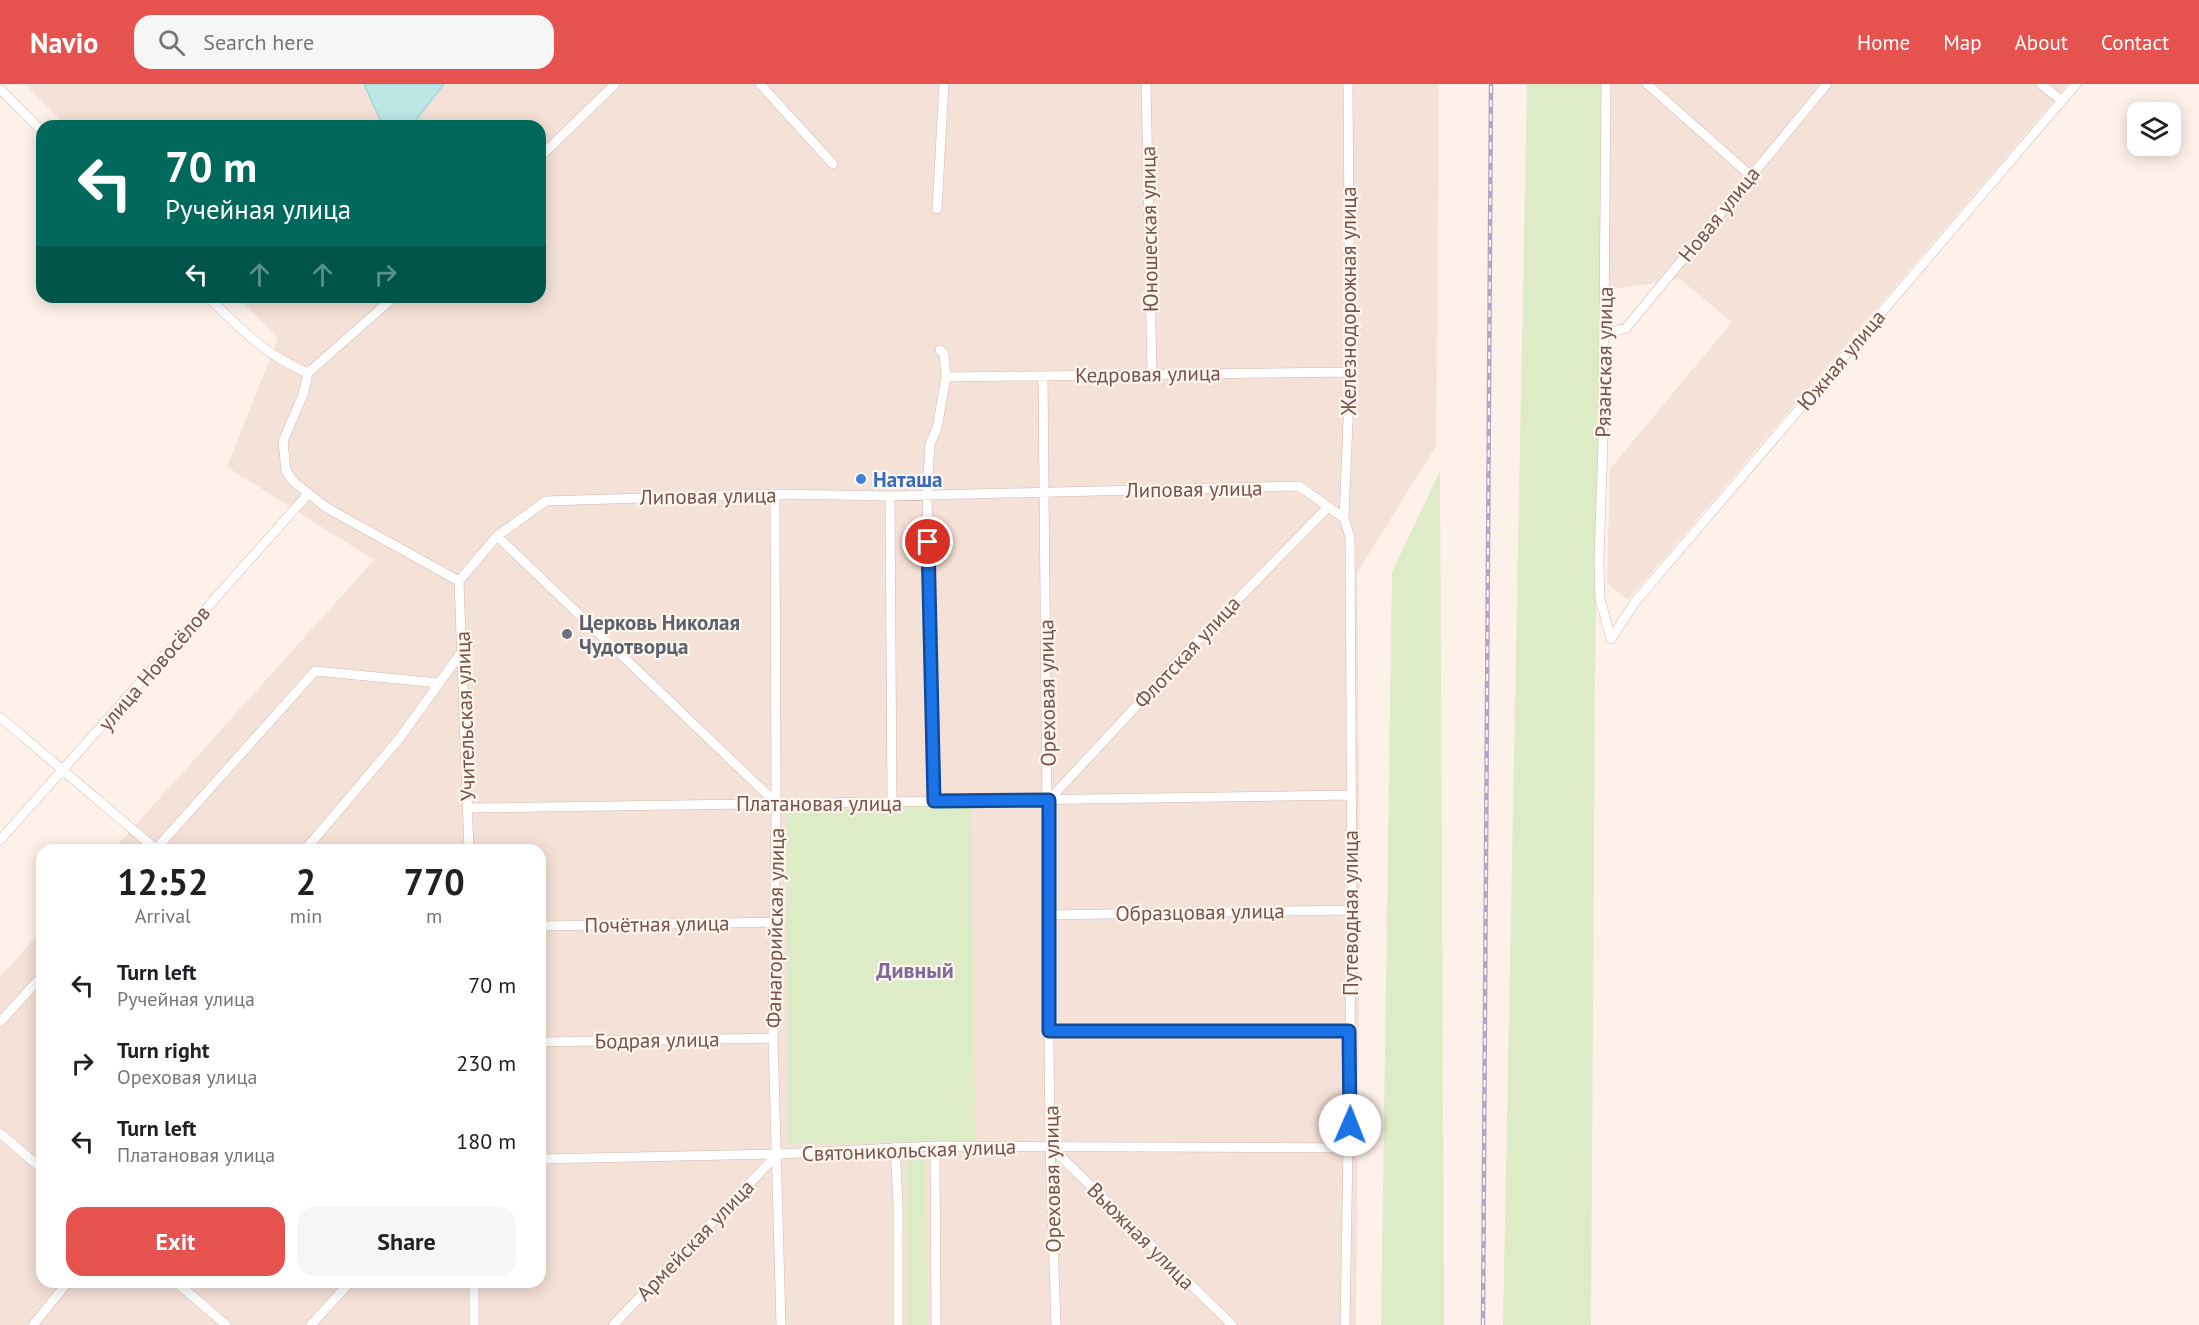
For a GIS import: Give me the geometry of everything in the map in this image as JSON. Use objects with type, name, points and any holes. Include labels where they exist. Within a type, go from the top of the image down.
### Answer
[{"type":"street","points":[[546,151],[615,84]]},
{"type":"street","points":[[760,84],[833,164]]},
{"type":"street","points":[[937,209],[944,84]]},
{"type":"street","name":"Юношеская улица","points":[[1146,84],[1152,373]]},
{"type":"street","name":"Железнодорожная улица","points":[[1348,84],[1350,372],[1344,518],[1350,537]]},
{"type":"street","name":"Рязанская улица","points":[[1606,84],[1605,334],[1599,569],[1600,599],[1611,639]]},
{"type":"street","points":[[1647,84],[1750,175]]},
{"type":"street","name":"Новая улица","points":[[1605,334],[1626,328],[1827,84]]},
{"type":"street","points":[[2042,84],[2061,100]]},
{"type":"street","name":"Южная улица","points":[[1611,639],[1635,602],[2076,84]]},
{"type":"street","points":[[0,89],[36,125]]},
{"type":"street","points":[[214,303],[256,344],[286,364],[308,374]]},
{"type":"street","points":[[387,303],[308,374],[303,395],[283,441],[286,471],[308,494],[327,508],[459,581]]},
{"type":"street","points":[[934,801],[927,494],[930,444],[937,428],[946,376],[944,354],[940,350]]},
{"type":"street","name":"Кедровая улица","points":[[946,376],[1350,372]]},
{"type":"street","name":"Ореховая улица","points":[[1043,376],[1049,800],[1047,915],[1050,1146],[1056,1325]]},
{"type":"street","name":"Липовая улица","points":[[459,581],[497,536],[546,501],[775,494],[890,496],[1299,486],[1328,507]]},
{"type":"street","name":"улица Новосёлов","points":[[0,840],[308,494]]},
{"type":"street","name":"Фанагорийская улица","points":[[775,494],[776,803],[773,1038],[778,1154],[780,1325]]},
{"type":"street","points":[[890,496],[892,803]]},
{"type":"street","points":[[1328,507],[1344,518]]},
{"type":"street","name":"Флотская улица","points":[[1049,800],[1191,647],[1328,507]]},
{"type":"street","points":[[497,536],[776,803]]},
{"type":"street","name":"Путеводная улица","points":[[1346,1325],[1352,910],[1350,537]]},
{"type":"street","name":"Учительская улица","points":[[459,581],[469,844]]},
{"type":"street","points":[[310,844],[399,739],[463,649]]},
{"type":"street","points":[[161,844],[315,671],[439,682]]},
{"type":"street","points":[[0,717],[149,844]]},
{"type":"street","name":"Платановая улица","points":[[468,808],[1350,795]]},
{"type":"street","name":"Образцовая улица","points":[[1047,915],[1352,910]]},
{"type":"street","name":"Почётная улица","points":[[546,927],[774,922]]},
{"type":"street","points":[[0,1022],[36,983]]},
{"type":"street","points":[[1049,1031],[1349,1031]]},
{"type":"street","name":"Бодрая улица","points":[[546,1042],[773,1038]]},
{"type":"street","points":[[0,1133],[36,1164]]},
{"type":"street","points":[[935,1146],[936,1325]]},
{"type":"street","name":"Святоникольская улица","points":[[546,1159],[778,1154],[935,1146],[1350,1148]]},
{"type":"street","name":"Вьюжная улица","points":[[1050,1146],[1232,1325]]},
{"type":"street","points":[[895,1148],[898,1204],[898,1325]]},
{"type":"street","name":"Армейская улица","points":[[613,1325],[778,1154]]},
{"type":"street","points":[[33,1325],[63,1288]]},
{"type":"street","points":[[183,1288],[226,1325]]},
{"type":"street","points":[[311,1325],[345,1288]]},
{"type":"street","points":[[474,1288],[474,1325]]},
{"type":"shaded area","points":[[25,84],[1439,84],[1436,446],[1357,573],[1360,884],[1356,1325],[0,1325],[0,977],[36,937],[36,1288],[546,1288],[546,844],[118,844],[374,560],[227,467],[278,338],[244,303],[546,303],[546,120],[61,120]]},
{"type":"shaded area","points":[[1611,84],[2068,84],[1628,600],[1607,583],[1610,469],[1732,322],[1680,279],[1608,290]]},
{"type":"green space","points":[[1527,84],[1603,84],[1595,680],[1591,1325],[1503,1325]]},
{"type":"green space","points":[[1440,471],[1444,1325],[1381,1325],[1392,572]]},
{"type":"green space","points":[[971,803],[975,1141],[787,1144],[786,807]]},
{"type":"green space","points":[[912,1159],[925,1159],[928,1325],[907,1325],[906,1164]]},
{"type":"water","points":[[364,84],[444,84],[416,120],[380,120]]},
{"type":"railway","points":[[1483,1325],[1491,84]]},
{"type":"place","name":"Наташа","points":[[861,479]]},
{"type":"place","name":"Церковь Николая Чудотворца","points":[[567,634]]},
{"type":"district","name":"Дивный","points":[[915,970]]},
{"type":"route","points":[[928,542],[934,801],[1049,800],[1047,915],[1049,1031],[1349,1031],[1351,1037],[1350,1125]]}]
